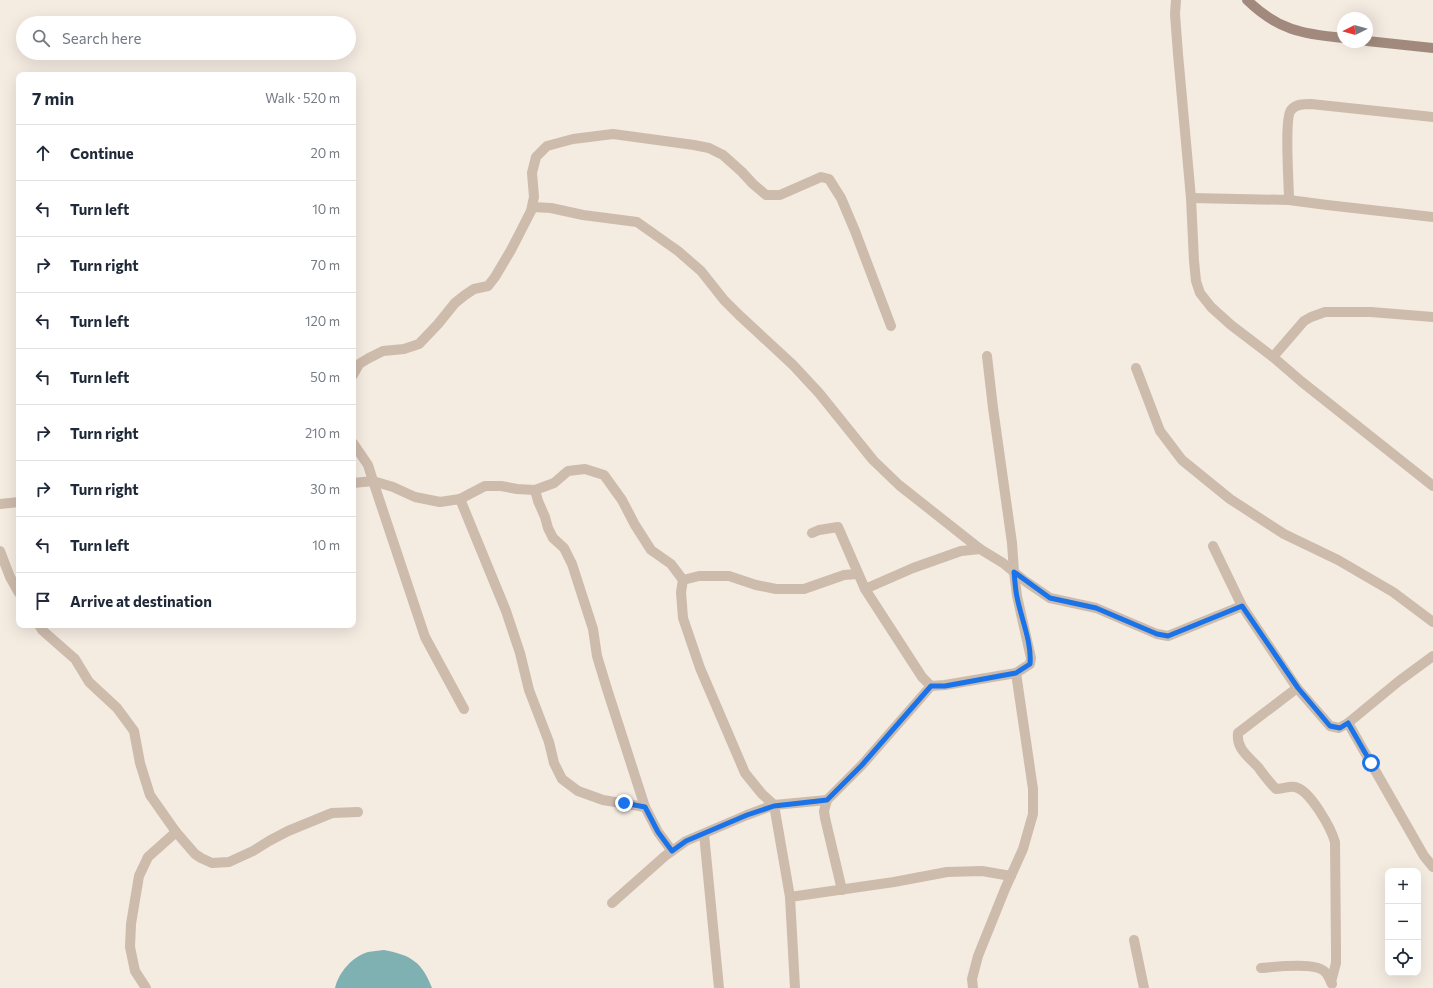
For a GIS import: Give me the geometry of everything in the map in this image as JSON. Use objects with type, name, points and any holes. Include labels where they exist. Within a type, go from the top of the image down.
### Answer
[{"type":"street","points":[[1176,0],[1175,14],[1191,198],[1196,281],[1200,293],[1216,312],[1433,486]]},
{"type":"street","points":[[1247,0],[1278,24],[1305,33],[1337,37]]},
{"type":"street","points":[[1373,42],[1433,48]]},
{"type":"street","points":[[1289,200],[1288,127],[1290,111],[1296,106],[1311,104],[1433,117]]},
{"type":"street","points":[[356,370],[359,364],[383,351],[419,344],[455,303],[474,289],[488,286],[511,250],[532,207],[534,197],[532,173],[536,157],[547,146],[573,139],[613,134],[709,148],[723,155],[766,195],[780,195],[813,179],[821,177],[829,179],[841,198],[852,224],[891,326]]},
{"type":"street","points":[[1191,198],[1289,200],[1433,217]]},
{"type":"street","points":[[532,207],[550,208],[584,215],[637,222],[678,251],[701,271],[724,300],[819,392],[873,460],[899,486],[980,549],[1050,598],[1096,608],[1157,634],[1168,636],[1242,606]]},
{"type":"street","points":[[1273,357],[1304,322],[1311,317],[1325,312],[1364,312],[1433,317]]},
{"type":"street","points":[[812,533],[838,527],[865,589],[922,677],[931,686],[945,686],[1016,673],[1030,664],[1031,658],[1017,596],[1012,542],[987,356]]},
{"type":"street","points":[[1136,368],[1160,431],[1182,460],[1230,498],[1284,534],[1338,560],[1393,592],[1433,622]]},
{"type":"street","points":[[356,447],[368,465],[372,482],[425,637],[464,709]]},
{"type":"street","points":[[356,483],[372,482],[393,487],[415,497],[440,502],[460,499],[485,486],[501,486],[535,490],[554,483],[568,471],[585,468],[604,475],[622,500],[635,525],[651,550],[671,564],[683,580]]},
{"type":"street","points":[[535,490],[548,528],[554,538],[564,548],[572,564],[593,629],[597,656],[645,807],[658,832],[672,851]]},
{"type":"street","points":[[460,499],[506,611],[520,653],[529,690],[549,742],[554,764],[562,779],[578,791],[603,800],[645,807]]},
{"type":"street","points":[[0,504],[16,502]]},
{"type":"street","points":[[1213,546],[1242,606],[1298,688],[1330,726],[1340,728],[1348,723],[1399,681],[1433,656]]},
{"type":"street","points":[[865,589],[913,568],[961,551],[980,549]]},
{"type":"street","points":[[0,551],[10,578],[16,588]]},
{"type":"street","points":[[683,580],[699,576],[729,576],[756,585],[776,589],[804,589],[844,575],[858,574]]},
{"type":"street","points":[[683,580],[680,592],[683,618],[700,668],[745,772],[762,794],[774,806],[790,897],[795,988]]},
{"type":"street","points":[[41,628],[75,659],[89,682],[116,708],[134,731],[140,763],[150,795],[176,832],[194,854],[212,863],[229,862],[253,851],[288,831],[332,813],[358,812]]},
{"type":"street","points":[[973,988],[972,979],[978,956],[1023,849],[1033,814],[1033,789],[1016,673]]},
{"type":"street","points":[[842,890],[825,818],[824,811],[827,800],[862,765],[931,686]]},
{"type":"street","points":[[1298,688],[1238,734],[1237,738],[1240,747],[1276,789],[1295,787],[1299,789],[1317,807],[1332,831],[1336,842],[1336,963],[1332,985]]},
{"type":"street","points":[[1348,723],[1424,856],[1433,867]]},
{"type":"street","points":[[612,903],[672,851],[686,841],[747,815],[774,806],[827,800]]},
{"type":"street","points":[[146,988],[135,971],[130,947],[131,924],[139,876],[148,857],[176,832]]},
{"type":"street","points":[[704,834],[719,988]]},
{"type":"street","points":[[790,897],[954,872],[982,871],[1011,876]]},
{"type":"street","points":[[1134,940],[1144,988]]},
{"type":"street","points":[[1261,968],[1298,966],[1318,968],[1324,971],[1332,985]]},
{"type":"water","points":[[384,950],[401,954],[414,961],[424,972],[432,988],[335,988],[343,971],[357,957],[368,952]]},
{"type":"route","points":[[624,803],[645,807],[658,832],[672,851],[686,841],[747,815],[774,806],[827,800],[862,765],[931,686],[945,686],[1016,673],[1030,664],[1031,658],[1017,596],[1014,572],[1050,598],[1096,608],[1157,634],[1168,636],[1242,606],[1298,688],[1330,726],[1340,728],[1348,723],[1371,763]]}]
